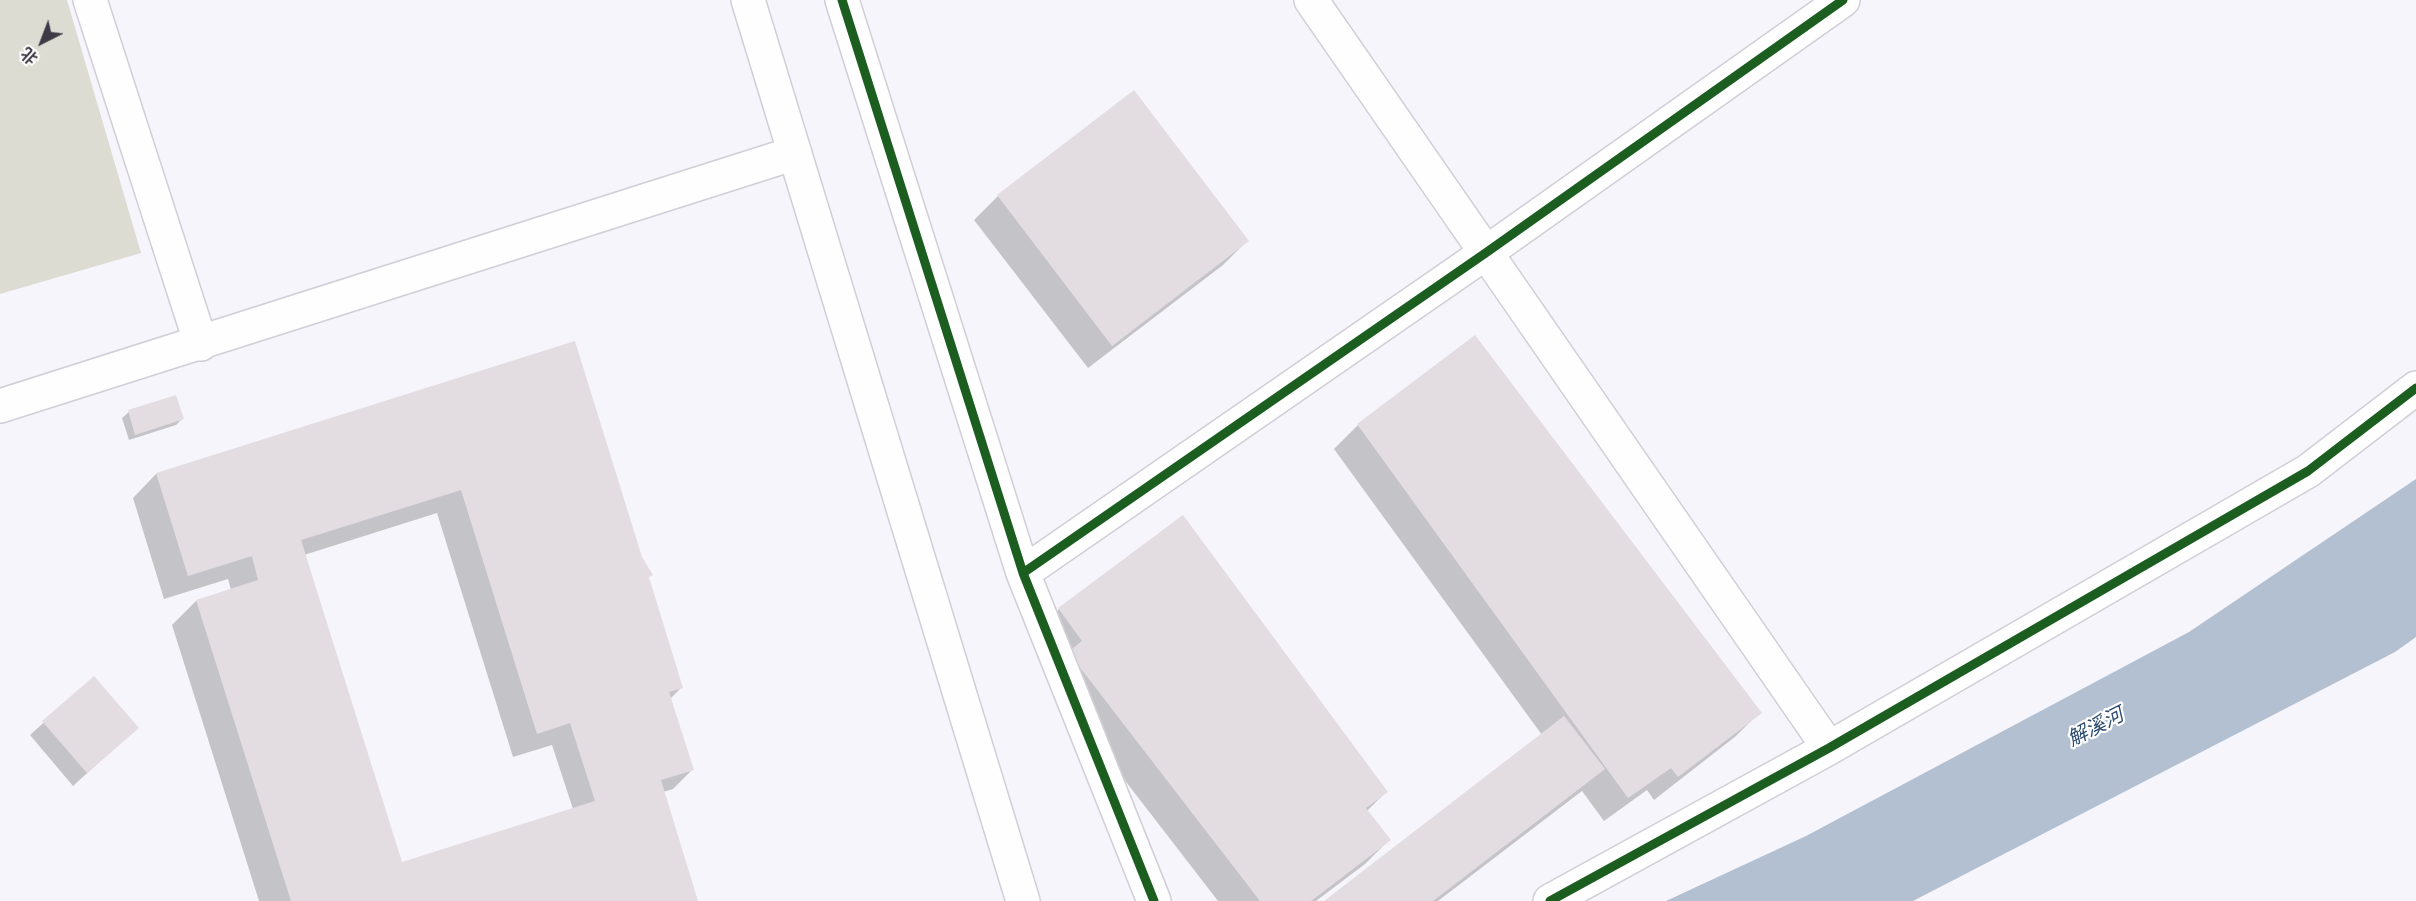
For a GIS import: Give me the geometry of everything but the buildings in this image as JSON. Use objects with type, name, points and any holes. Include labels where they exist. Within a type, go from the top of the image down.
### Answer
[{"type":"street","points":[[90,0],[201,344]]},
{"type":"street","points":[[748,0],[1023,901]]},
{"type":"street","points":[[842,0],[1023,573],[1154,901]]},
{"type":"street","points":[[1311,0],[1829,748]]},
{"type":"street","points":[[1023,573],[1487,252],[1843,0]]},
{"type":"street","points":[[0,406],[201,344],[795,153]]},
{"type":"street","points":[[1550,901],[1829,748],[2308,471],[2416,387]]},
{"type":"shaded area","points":[[0,0],[67,0],[141,253],[0,294]]},
{"type":"water","name":"解溪河","points":[[2416,479],[2416,637],[2395,652],[1913,901],[1666,901],[1806,836],[2189,632]]},
{"type":"cycle path","points":[[842,0],[1023,573],[1154,901]]},
{"type":"cycle path","points":[[1023,573],[1487,252],[1843,0]]},
{"type":"cycle path","points":[[1550,901],[1829,748],[2308,471],[2416,388]]}]
